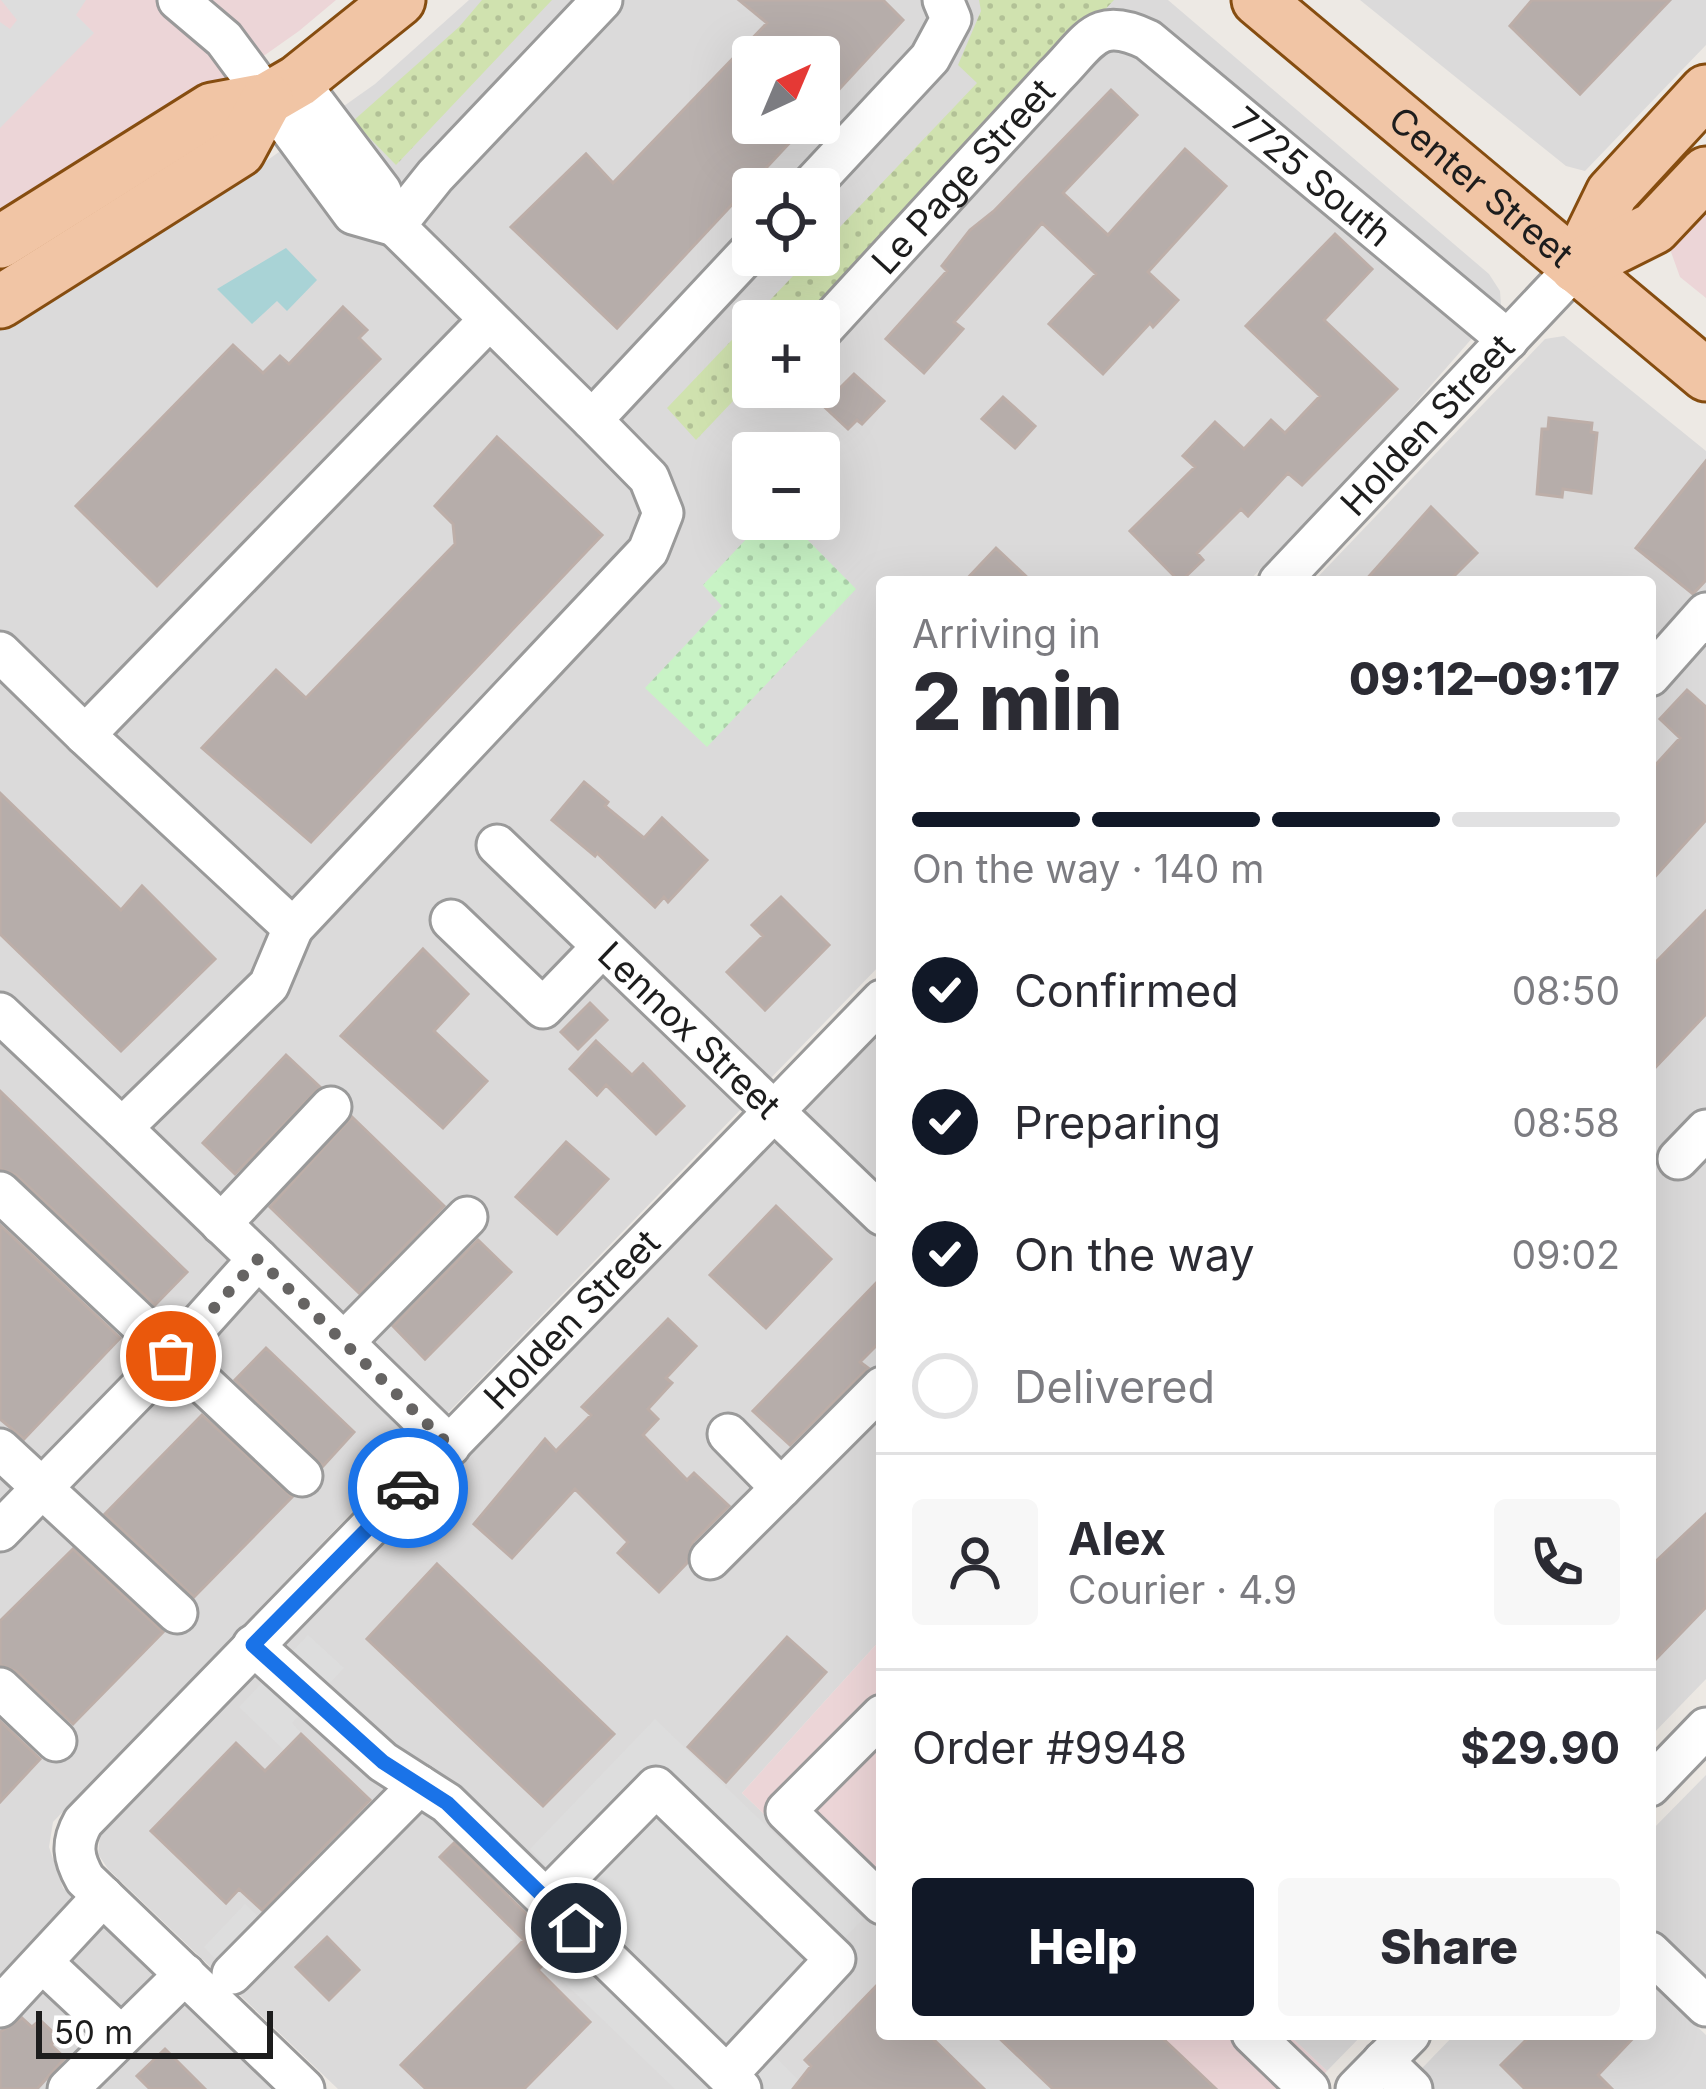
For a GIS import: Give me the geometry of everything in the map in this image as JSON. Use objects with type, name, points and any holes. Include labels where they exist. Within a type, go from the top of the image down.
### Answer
[{"type":"main road","points":[[0,302],[239,151],[283,90],[399,0]]},
{"type":"main road","name":"Center Street","points":[[1258,0],[1706,375]]},
{"type":"main road","points":[[0,242],[212,109],[283,90]]},
{"type":"main road","name":"Holden Street","points":[[1576,267],[1612,193],[1706,91]]},
{"type":"main road","name":"Holden Street","points":[[1576,267],[1654,227],[1706,173]]},
{"type":"street","points":[[122,1128],[269,985],[292,928],[647,550],[664,513],[649,478],[395,226],[353,214],[283,90],[178,0]]},
{"type":"street","points":[[395,226],[435,176],[602,0]]},
{"type":"street","points":[[828,168],[930,58],[951,19],[944,0]]},
{"type":"street","name":"Le Page Street","points":[[840,310],[1055,76],[1095,35],[1111,26]]},
{"type":"street","name":"7725 South","points":[[1111,26],[1148,40],[1508,340]]},
{"type":"street","name":"Holden Street","points":[[1285,576],[1576,267]]},
{"type":"street","points":[[592,420],[732,270]]},
{"type":"street","points":[[86,735],[488,322]]},
{"type":"street","points":[[1656,669],[1706,614]]},
{"type":"street","points":[[0,652],[292,928]]},
{"type":"street","name":"Lennox Street","points":[[497,845],[876,1209]]},
{"type":"street","points":[[451,920],[543,1008],[602,947]]},
{"type":"street","name":"Holden Street","points":[[103,1896],[86,1879],[74,1853],[83,1822],[876,1006]]},
{"type":"street","points":[[0,1013],[450,1446]]},
{"type":"street","points":[[221,1224],[332,1108]]},
{"type":"street","points":[[1678,1160],[1706,1130]]},
{"type":"street","points":[[0,1192],[302,1476]]},
{"type":"street","points":[[344,1342],[466,1217]]},
{"type":"street","points":[[0,1531],[171,1356],[258,1259]]},
{"type":"street","points":[[710,1559],[876,1393]]},
{"type":"street","points":[[728,1434],[781,1488]]},
{"type":"street","points":[[0,1449],[177,1613]]},
{"type":"street","points":[[253,1645],[383,1762],[447,1803],[734,2082],[835,1959],[656,1786],[546,1899]]},
{"type":"street","points":[[0,1688],[56,1741]]},
{"type":"street","points":[[876,1720],[786,1811],[876,1898]]},
{"type":"street","points":[[1656,1780],[1706,1728]]},
{"type":"street","points":[[232,1974],[419,1785]]},
{"type":"street","points":[[0,2007],[103,1896],[304,2089]]},
{"type":"street","points":[[1656,1958],[1706,2006]]},
{"type":"street","points":[[43,1963],[122,2036]]},
{"type":"street","points":[[68,2089],[185,1974]]},
{"type":"street","points":[[1258,2040],[1309,2089]]},
{"type":"street","points":[[1383,2061],[1412,2089]]},
{"type":"shaded area","points":[[0,0],[336,0],[207,96],[0,222]]},
{"type":"shaded area","points":[[1,0],[86,0],[76,15],[94,33],[0,128],[0,22],[10,29],[17,20]]},
{"type":"shaded area","points":[[469,0],[1168,0],[1489,274],[1500,291],[1501,305],[1372,453],[1254,576],[876,576],[876,969],[53,1822],[49,1847],[63,1888],[272,2089],[0,2089],[0,330],[255,169],[375,84]]},
{"type":"shaded area","points":[[1360,0],[1706,0],[1706,45],[1585,171],[1566,166]]},
{"type":"shaded area","points":[[1706,203],[1706,298],[1680,277],[1671,252],[1675,236]]},
{"type":"shaded area","points":[[1564,336],[1706,451],[1706,1679],[1656,1731],[1656,576],[1319,576],[1545,339]]},
{"type":"shaded area","points":[[876,1037],[876,1645],[742,1793],[876,1921],[876,2040],[1001,2040],[1052,2089],[338,2089],[108,1869],[98,1854],[100,1836]]},
{"type":"shaded area","points":[[308,1635],[344,1668],[292,1723],[301,1733],[284,1750],[239,1707]]},
{"type":"shaded area","points":[[876,1645],[876,1921],[742,1793]]},
{"type":"shaded area","points":[[655,1719],[863,1919],[752,2033],[799,2081],[792,2089],[675,2089],[547,1966],[568,1943],[572,1890],[530,1849]]},
{"type":"shaded area","points":[[1706,1775],[1706,1981],[1656,1934],[1656,1826]]},
{"type":"shaded area","points":[[245,1904],[263,1921],[221,1965],[204,1947]]},
{"type":"shaded area","points":[[1656,1987],[1706,2035],[1706,2089],[1402,2089],[1449,2040],[1656,2040]]},
{"type":"shaded area","points":[[1001,2040],[1294,2040],[1327,2071],[1309,2089],[1052,2089]]},
{"type":"shaded area","points":[[1294,2040],[1357,2040],[1327,2071]]},
{"type":"green space","points":[[482,0],[552,0],[396,165],[353,121],[459,27]]},
{"type":"green space","points":[[979,0],[1114,0],[829,300],[770,300],[793,276],[840,276],[840,227],[977,83],[958,65],[981,11]]},
{"type":"green space","points":[[732,340],[732,402],[696,440],[667,408]]},
{"type":"green space","points":[[745,540],[808,540],[856,589],[707,747],[645,688],[722,606],[703,585]]},
{"type":"water","points":[[286,248],[317,280],[287,311],[277,301],[252,324],[217,289]]},
{"type":"building","points":[[739,0],[883,0],[903,20],[840,88],[840,36],[754,36],[767,23]]},
{"type":"building","points":[[1532,0],[1670,0],[1580,94],[1510,26]]},
{"type":"building","points":[[732,59],[732,144],[788,144],[766,168],[732,168],[732,205],[617,328],[511,227],[586,154],[613,183]]},
{"type":"building","points":[[1111,90],[1137,115],[1063,193],[1108,235],[1185,149],[1226,186],[1148,272],[1178,300],[1103,374],[1049,324],[1096,274],[1042,223],[954,322],[963,329],[924,373],[886,339],[947,271],[942,266],[970,230]]},
{"type":"building","points":[[1335,234],[1372,269],[1324,320],[1397,389],[1302,485],[1288,473],[1248,516],[1241,509],[1197,553],[1203,560],[1186,576],[1174,576],[1130,531],[1195,467],[1183,456],[1215,422],[1244,449],[1271,420],[1285,433],[1320,396],[1246,326]]},
{"type":"building","points":[[343,307],[367,330],[359,338],[380,359],[157,586],[76,506],[233,345],[263,373],[280,356],[289,364]]},
{"type":"building","points":[[854,374],[884,401],[862,424],[857,420],[848,429],[826,408],[840,408],[840,388]]},
{"type":"building","points":[[1003,397],[1035,426],[1015,448],[982,419]]},
{"type":"building","points":[[1549,418],[1592,423],[1591,432],[1597,433],[1591,493],[1563,489],[1562,497],[1537,494],[1542,429],[1548,429]]},
{"type":"building","points":[[497,437],[602,535],[311,842],[202,748],[276,670],[306,698],[455,544],[453,524],[435,506]]},
{"type":"building","points":[[1706,461],[1706,580],[1693,594],[1636,548]]},
{"type":"building","points":[[1431,507],[1477,553],[1454,576],[1369,576]]},
{"type":"building","points":[[996,548],[1026,576],[970,576]]},
{"type":"building","points":[[1687,690],[1706,707],[1706,820],[1656,875],[1656,764],[1680,738],[1660,719]]},
{"type":"building","points":[[584,782],[644,838],[662,818],[707,860],[668,902],[664,897],[655,907],[597,853],[595,856],[552,820]]},
{"type":"building","points":[[0,793],[121,910],[142,886],[215,959],[121,1051],[0,934]]},
{"type":"building","points":[[781,897],[829,945],[765,1010],[727,972],[763,936],[752,925]]},
{"type":"building","points":[[1706,911],[1706,1014],[1656,1067],[1656,962]]},
{"type":"building","points":[[423,949],[468,994],[434,1031],[487,1081],[443,1128],[341,1036]]},
{"type":"building","points":[[590,1003],[607,1020],[578,1049],[561,1032]]},
{"type":"building","points":[[596,1041],[632,1075],[643,1064],[684,1106],[656,1134],[606,1085],[597,1095],[570,1069]]},
{"type":"building","points":[[286,1055],[320,1087],[235,1174],[203,1143]]},
{"type":"building","points":[[0,1091],[187,1272],[155,1305],[16,1175],[0,1169]]},
{"type":"building","points":[[352,1117],[444,1206],[359,1293],[270,1207]]},
{"type":"building","points":[[566,1142],[608,1179],[557,1234],[516,1197]]},
{"type":"building","points":[[776,1206],[831,1259],[766,1328],[710,1275]]},
{"type":"building","points":[[0,1225],[120,1338],[24,1439],[0,1419]]},
{"type":"building","points":[[478,1240],[511,1272],[425,1359],[393,1326]]},
{"type":"building","points":[[876,1283],[876,1346],[860,1362],[868,1368],[790,1445],[753,1411]]},
{"type":"building","points":[[668,1319],[696,1346],[666,1378],[672,1383],[648,1409],[658,1419],[643,1435],[687,1480],[694,1473],[729,1506],[693,1542],[687,1563],[659,1592],[618,1553],[628,1542],[575,1489],[512,1558],[474,1524],[545,1439],[556,1451],[591,1415],[582,1407]]},
{"type":"building","points":[[266,1348],[354,1432],[323,1466],[235,1380]]},
{"type":"building","points":[[202,1415],[292,1497],[194,1597],[105,1514]]},
{"type":"building","points":[[1706,1514],[1706,1607],[1656,1659],[1656,1561]]},
{"type":"building","points":[[73,1549],[163,1632],[73,1724],[16,1671],[0,1665],[0,1621]]},
{"type":"building","points":[[437,1564],[614,1734],[543,1806],[367,1639]]},
{"type":"building","points":[[787,1637],[826,1672],[726,1782],[688,1747]]},
{"type":"building","points":[[0,1721],[40,1759],[0,1802]]},
{"type":"building","points":[[301,1734],[370,1800],[262,1910],[239,1889],[226,1903],[151,1831],[236,1743],[265,1771]]},
{"type":"building","points":[[454,1843],[560,1947],[538,1970],[590,2022],[524,2089],[426,2089],[401,2065],[524,1940],[440,1857]]},
{"type":"building","points":[[327,1937],[359,1970],[329,2000],[296,1967]]},
{"type":"building","points":[[876,1986],[876,2040],[934,2040],[984,2089],[793,2089],[811,2066],[805,2060]]},
{"type":"building","points":[[22,2018],[32,2027],[40,2020],[58,2037],[51,2045],[65,2058],[37,2089],[0,2089],[0,2032]]},
{"type":"building","points":[[1001,2040],[1164,2040],[1216,2089],[1053,2089]]},
{"type":"building","points":[[1526,2040],[1631,2040],[1598,2075],[1612,2089],[1525,2089],[1501,2065]]},
{"type":"building","points":[[165,2049],[205,2089],[150,2089],[137,2076]]},
{"type":"way so far","points":[[171,1356],[258,1259],[450,1446],[408,1488]]},
{"type":"route","points":[[408,1488],[253,1645],[383,1762],[447,1803],[576,1928]]}]
